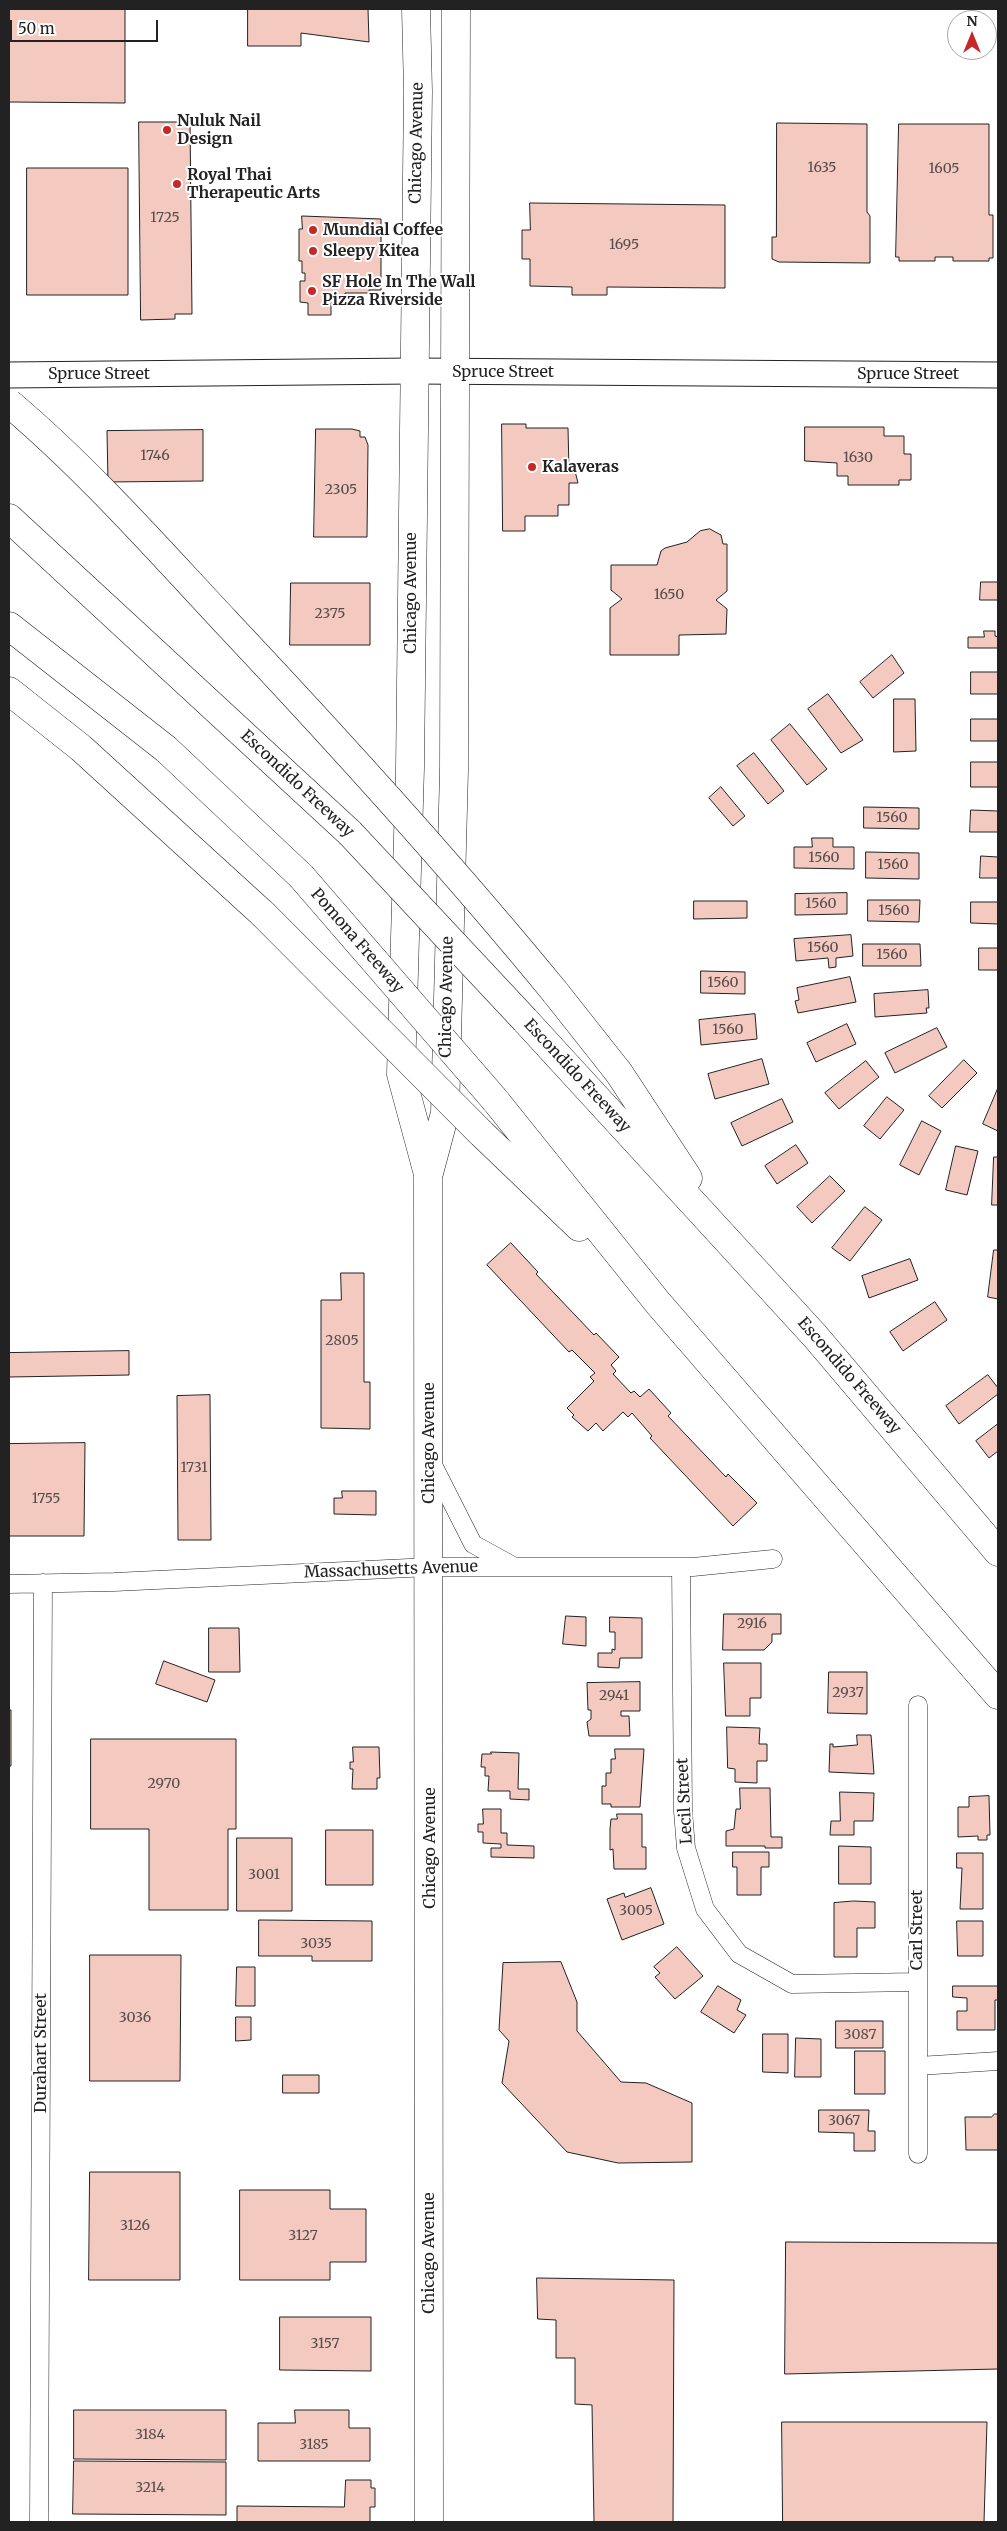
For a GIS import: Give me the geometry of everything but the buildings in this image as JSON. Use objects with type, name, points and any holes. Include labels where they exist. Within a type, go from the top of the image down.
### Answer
[{"type":"main road","name":"Chicago Avenue","points":[[416,9],[418,91],[413,371],[410,768],[401,1074],[428,1174],[430,1567],[429,2522]]},
{"type":"main road","name":"Chicago Avenue","points":[[428,1174],[445,1113],[454,770],[456,9]]},
{"type":"main road","name":"Spruce Street","points":[[9,375],[413,371],[998,375]]},
{"type":"main road","points":[[9,403],[108,498],[365,771],[440,854],[620,1073],[731,1244]]},
{"type":"main road","points":[[9,518],[128,627]]},
{"type":"main road","points":[[9,544],[128,627]]},
{"type":"main road","name":"Pomona Freeway","points":[[9,626],[166,749],[301,876],[495,1100],[658,1303]]},
{"type":"main road","name":"Escondido Freeway","points":[[128,627],[350,833],[525,1020],[815,1336],[998,1552]]},
{"type":"main road","points":[[9,691],[81,748],[263,914],[480,1132],[658,1303],[998,1694]]},
{"type":"street","points":[[429,1457],[473,1544],[513,1567]]},
{"type":"street","name":"Massachusetts Avenue","points":[[9,1584],[430,1567],[681,1567],[773,1558]]},
{"type":"street","name":"Lecil Street","points":[[681,1567],[683,1811],[686,1848],[705,1909],[739,1954],[792,1984],[917,1982]]},
{"type":"street","name":"Durahart Street","points":[[39,2522],[44,1584]]},
{"type":"street","name":"Carl Street","points":[[918,1705],[918,2154]]},
{"type":"street","points":[[918,2066],[998,2061]]},
{"type":"place","name":"Nuluk Nail Design","points":[[167,130]]},
{"type":"place","name":"Royal Thai Therapeutic Arts","points":[[177,184]]},
{"type":"place","name":"Mundial Coffee","points":[[313,230]]},
{"type":"place","name":"Sleepy Kitea","points":[[313,251]]},
{"type":"place","name":"SF Hole In The Wall Pizza Riverside","points":[[312,291]]},
{"type":"place","name":"Kalaveras","points":[[532,467]]}]
